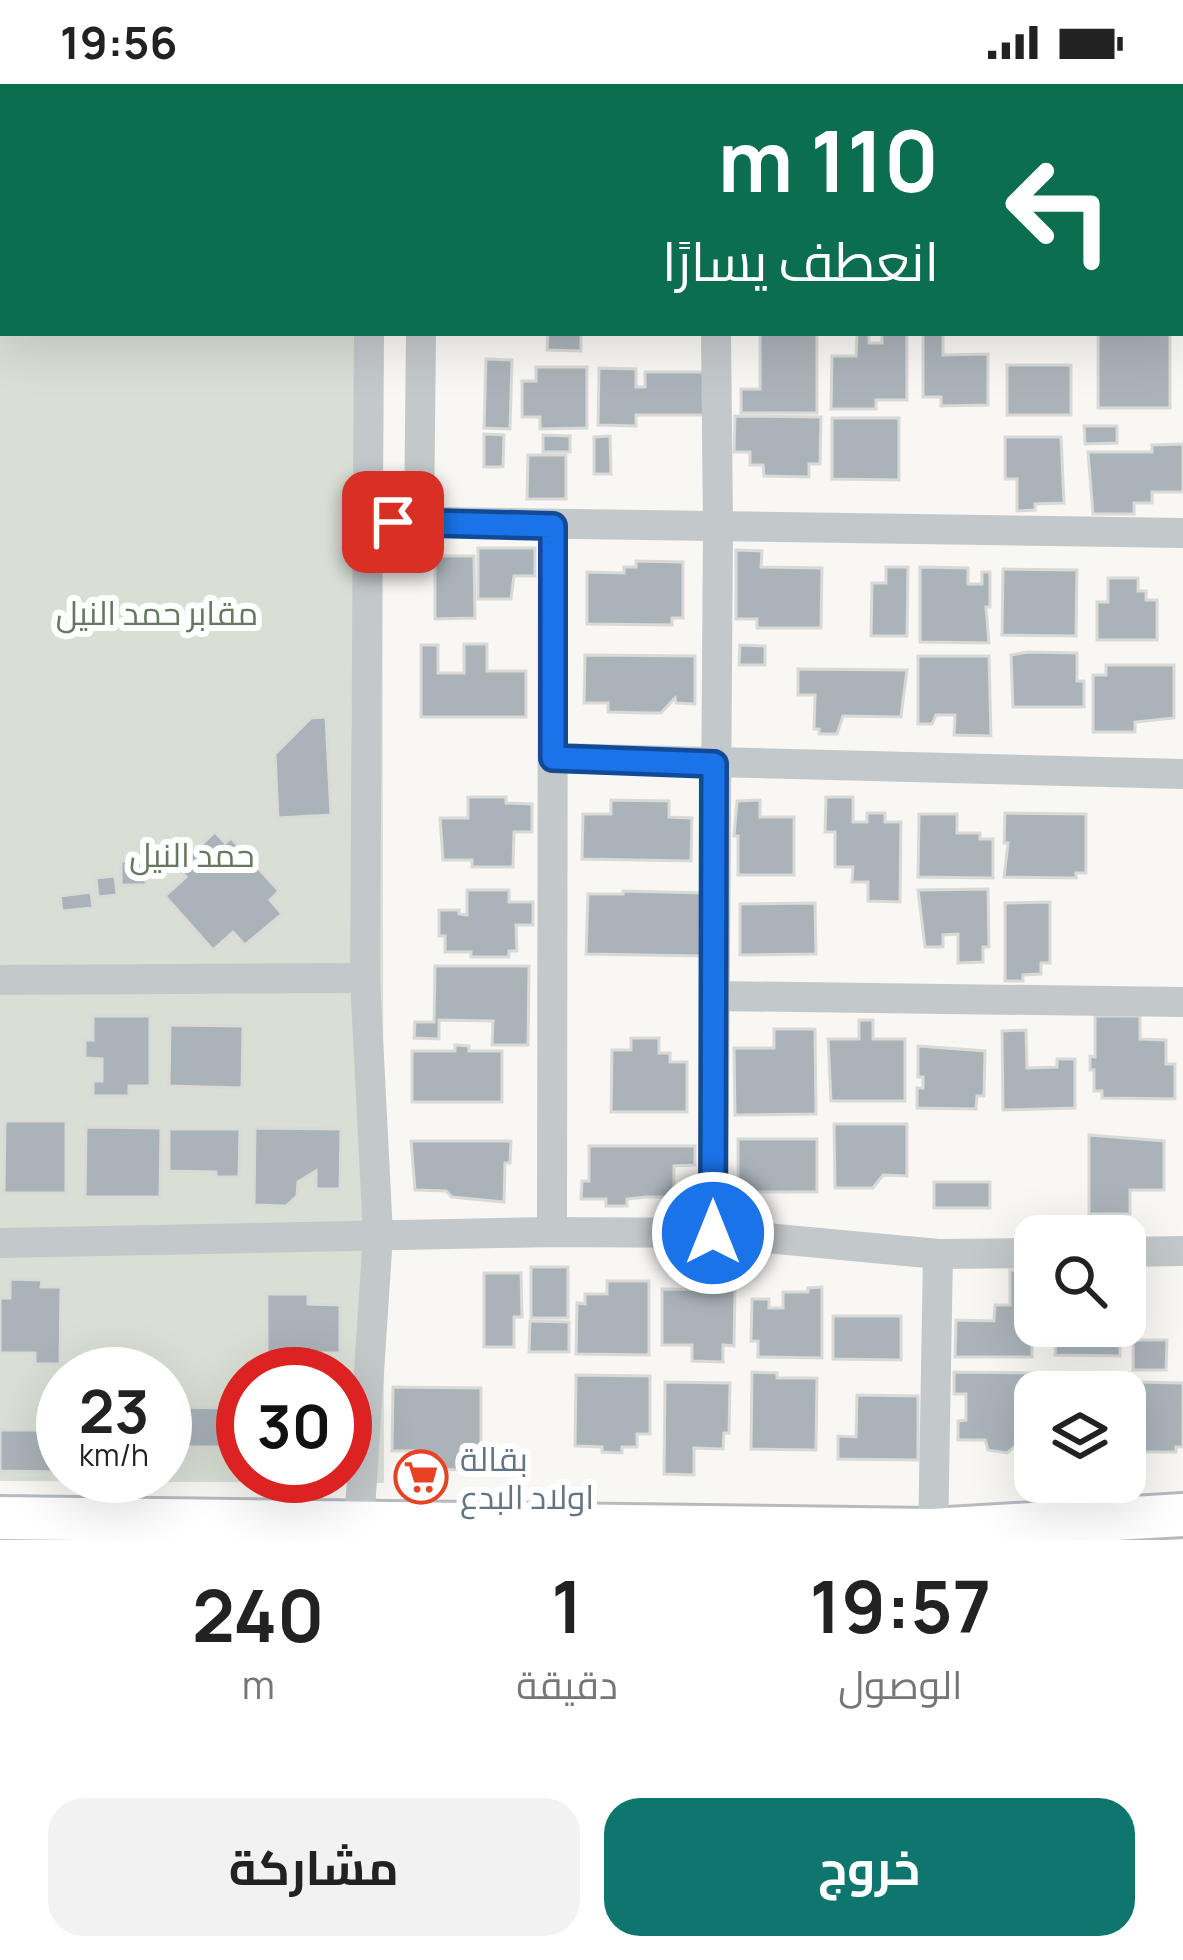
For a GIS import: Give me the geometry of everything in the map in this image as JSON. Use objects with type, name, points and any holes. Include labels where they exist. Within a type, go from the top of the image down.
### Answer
[{"type":"main road","points":[[0,1518],[360,1532],[932,1535],[1183,1515]]},
{"type":"street","points":[[360,1532],[378,1235],[365,978],[368,336]]},
{"type":"street","points":[[419,524],[421,336]]},
{"type":"street","points":[[713,1233],[716,336]]},
{"type":"street","points":[[367,520],[1183,533]]},
{"type":"street","points":[[552,1232],[553,526]]},
{"type":"street","points":[[553,758],[1183,774]]},
{"type":"street","points":[[0,980],[365,978]]},
{"type":"street","points":[[714,996],[1183,1002]]},
{"type":"street","points":[[0,1243],[713,1233],[938,1254],[1014,1253]]},
{"type":"street","points":[[1146,1252],[1183,1251]]},
{"type":"street","points":[[932,1535],[938,1254]]},
{"type":"green space","name":"حمد النيل","points":[[0,336],[382,336],[384,1483],[372,1483],[372,1347],[216,1347],[216,1482],[192,1482],[192,1347],[36,1347],[36,1481],[0,1481]]},
{"type":"building","points":[[548,336],[581,336],[581,351],[547,350]]},
{"type":"building","points":[[760,336],[817,336],[817,413],[741,413],[741,389],[760,389]]},
{"type":"building","points":[[857,336],[882,343],[882,336],[907,336],[907,400],[876,400],[876,409],[831,409],[832,356],[856,356]]},
{"type":"building","points":[[923,336],[943,336],[943,355],[988,354],[988,405],[941,406],[941,397],[923,397]]},
{"type":"building","points":[[1098,336],[1170,336],[1170,408],[1098,408]]},
{"type":"building","points":[[486,359],[512,360],[510,429],[484,428]]},
{"type":"building","points":[[1007,365],[1071,365],[1071,415],[1007,415]]},
{"type":"building","points":[[536,367],[587,367],[587,428],[540,429],[540,417],[522,417],[522,381],[536,381]]},
{"type":"building","points":[[599,368],[636,369],[636,387],[645,387],[645,372],[707,372],[706,415],[636,415],[636,426],[598,425]]},
{"type":"building","points":[[735,416],[821,417],[820,464],[809,464],[809,477],[764,476],[763,465],[750,465],[750,452],[734,452]]},
{"type":"building","points":[[832,418],[899,418],[899,480],[832,479]]},
{"type":"building","points":[[1084,426],[1117,426],[1117,443],[1085,444]]},
{"type":"building","points":[[484,434],[504,435],[503,467],[484,467]]},
{"type":"building","points":[[543,435],[570,436],[570,452],[543,452]]},
{"type":"building","points":[[610,436],[611,474],[594,474],[594,437]]},
{"type":"building","points":[[1005,437],[1061,437],[1064,503],[1035,504],[1035,510],[1017,511],[1017,479],[1005,479]]},
{"type":"building","points":[[1183,444],[1183,492],[1152,492],[1152,503],[1134,503],[1134,514],[1093,514],[1088,452],[1152,452],[1152,445]]},
{"type":"building","points":[[528,455],[566,455],[566,499],[527,499]]},
{"type":"building","points":[[478,548],[535,548],[535,576],[514,576],[511,599],[478,599]]},
{"type":"building","points":[[736,550],[762,551],[761,567],[822,568],[821,628],[757,628],[757,619],[736,619]]},
{"type":"building","points":[[435,556],[474,556],[475,618],[435,619]]},
{"type":"building","points":[[636,561],[683,562],[683,618],[672,618],[672,625],[587,624],[587,572],[624,573],[624,567],[636,567]]},
{"type":"building","points":[[886,567],[908,567],[907,636],[871,636],[872,583],[886,583]]},
{"type":"building","points":[[920,567],[968,568],[968,584],[982,584],[982,572],[990,572],[989,643],[920,642]]},
{"type":"building","points":[[1003,569],[1077,570],[1076,636],[1002,635]]},
{"type":"building","points":[[1108,578],[1138,578],[1138,591],[1146,591],[1146,600],[1157,600],[1157,640],[1097,640],[1097,602],[1108,602]]},
{"type":"building","points":[[464,644],[487,644],[487,671],[526,671],[526,717],[421,717],[421,645],[438,645],[438,673],[464,673]]},
{"type":"building","points":[[740,645],[765,646],[765,665],[739,665]]},
{"type":"building","points":[[1077,653],[1084,707],[1013,707],[1011,655]]},
{"type":"building","points":[[585,655],[695,656],[695,704],[676,703],[675,698],[661,713],[646,713],[608,712],[608,703],[584,703]]},
{"type":"building","points":[[918,656],[989,656],[991,736],[954,735],[955,715],[936,715],[932,724],[918,724]]},
{"type":"building","points":[[1106,665],[1174,665],[1174,718],[1135,722],[1135,732],[1093,732],[1093,675],[1106,675]]},
{"type":"building","points":[[798,669],[907,670],[901,717],[843,716],[837,734],[819,734],[814,729],[815,695],[798,695]]},
{"type":"building","points":[[326,717],[331,815],[278,818],[275,754],[311,718]]},
{"type":"building","points":[[468,797],[506,797],[506,803],[532,804],[532,832],[514,832],[513,867],[472,867],[472,860],[443,860],[440,818],[468,818]]},
{"type":"building","points":[[826,797],[853,797],[853,822],[867,822],[867,813],[885,813],[885,822],[901,822],[900,902],[868,901],[868,882],[852,882],[853,867],[835,867],[835,832],[825,832]]},
{"type":"building","points":[[611,800],[669,801],[669,817],[692,818],[691,861],[582,859],[583,814],[611,814]]},
{"type":"building","points":[[760,800],[760,817],[794,817],[794,875],[738,875],[737,801]]},
{"type":"building","points":[[1005,813],[1086,814],[1086,873],[1076,873],[1076,878],[1004,877]]},
{"type":"building","points":[[919,814],[957,814],[957,833],[980,833],[980,839],[993,839],[993,878],[918,877]]},
{"type":"building","points":[[215,832],[225,843],[231,838],[279,891],[270,900],[282,914],[245,945],[233,932],[213,950],[165,896],[186,877],[177,867]]},
{"type":"building","points":[[121,861],[146,861],[146,885],[121,885]]},
{"type":"building","points":[[115,876],[117,895],[98,897],[96,878]]},
{"type":"building","points":[[988,889],[989,947],[983,947],[983,962],[958,963],[958,934],[943,935],[943,947],[925,947],[918,890]]},
{"type":"building","points":[[467,890],[509,890],[509,902],[533,902],[533,925],[516,925],[517,951],[509,951],[509,957],[445,952],[445,936],[439,936],[439,910],[467,915]]},
{"type":"building","points":[[91,892],[93,908],[62,911],[60,896]]},
{"type":"building","points":[[703,893],[702,956],[586,954],[588,894]]},
{"type":"building","points":[[1050,902],[1050,963],[1041,963],[1041,974],[1005,981],[1005,903]]},
{"type":"building","points":[[815,903],[816,954],[740,955],[740,904]]},
{"type":"building","points":[[435,966],[529,966],[528,1045],[492,1045],[493,1021],[439,1020],[439,1039],[414,1038],[415,1022],[434,1022]]},
{"type":"building","points":[[93,1016],[150,1016],[150,1086],[129,1086],[129,1096],[93,1096],[93,1081],[102,1081],[102,1059],[85,1058],[85,1040],[93,1040]]},
{"type":"building","points":[[1095,1016],[1140,1016],[1140,1039],[1166,1040],[1166,1064],[1175,1064],[1175,1099],[1102,1098],[1102,1091],[1094,1091],[1090,1056],[1095,1057]]},
{"type":"building","points":[[859,1020],[873,1020],[873,1039],[905,1039],[905,1101],[831,1101],[828,1039],[859,1039]]},
{"type":"building","points":[[170,1025],[243,1026],[242,1088],[169,1086]]},
{"type":"building","points":[[774,1029],[815,1029],[816,1114],[735,1115],[734,1048],[774,1048]]},
{"type":"building","points":[[1026,1030],[1027,1068],[1057,1067],[1057,1059],[1075,1059],[1075,1108],[1003,1110],[1002,1031]]},
{"type":"building","points":[[631,1038],[659,1038],[659,1053],[670,1053],[670,1062],[687,1062],[687,1112],[611,1112],[612,1050],[631,1050]]},
{"type":"building","points":[[455,1045],[469,1046],[469,1051],[502,1051],[502,1102],[412,1102],[412,1051],[455,1051]]},
{"type":"building","points":[[918,1046],[985,1051],[984,1096],[977,1096],[976,1109],[917,1108],[917,1088],[923,1088],[923,1077],[918,1077]]},
{"type":"building","points":[[5,1121],[66,1121],[66,1193],[4,1193]]},
{"type":"building","points":[[834,1124],[907,1124],[907,1176],[883,1175],[873,1188],[835,1188]]},
{"type":"building","points":[[86,1127],[161,1128],[160,1197],[85,1197]]},
{"type":"building","points":[[255,1128],[341,1129],[340,1189],[316,1189],[316,1171],[298,1182],[297,1196],[286,1206],[254,1205]]},
{"type":"building","points":[[169,1129],[240,1129],[239,1177],[169,1171]]},
{"type":"building","points":[[1089,1135],[1164,1141],[1164,1190],[1130,1190],[1130,1214],[1089,1214]]},
{"type":"building","points":[[738,1139],[817,1139],[817,1192],[738,1192]]},
{"type":"building","points":[[411,1141],[511,1141],[504,1202],[415,1190]]},
{"type":"building","points":[[589,1146],[695,1146],[695,1165],[674,1166],[674,1197],[627,1199],[627,1206],[606,1206],[606,1199],[581,1199],[582,1181],[589,1181]]},
{"type":"building","points":[[934,1182],[990,1182],[990,1208],[934,1208]]},
{"type":"building","points":[[531,1267],[568,1267],[568,1318],[531,1318]]},
{"type":"building","points":[[1010,1270],[1014,1270],[1014,1347],[1032,1347],[1032,1357],[955,1357],[956,1320],[994,1321],[995,1305],[1010,1305]]},
{"type":"building","points":[[484,1273],[521,1273],[522,1317],[514,1317],[514,1347],[484,1347]]},
{"type":"building","points":[[10,1279],[42,1280],[41,1287],[61,1287],[60,1347],[36,1347],[36,1364],[35,1353],[0,1353],[0,1298],[10,1298]]},
{"type":"building","points":[[607,1281],[649,1281],[649,1355],[576,1354],[577,1303],[585,1304],[585,1294],[607,1294]]},
{"type":"building","points":[[822,1287],[822,1358],[758,1357],[758,1341],[751,1341],[752,1299],[769,1299],[769,1308],[783,1308],[783,1292]]},
{"type":"building","points":[[662,1289],[735,1290],[734,1346],[723,1345],[723,1362],[692,1361],[692,1345],[662,1345]]},
{"type":"building","points":[[267,1294],[308,1294],[308,1304],[340,1305],[340,1347],[267,1347]]},
{"type":"building","points":[[833,1316],[901,1316],[901,1360],[833,1359]]},
{"type":"building","points":[[530,1321],[569,1322],[569,1352],[529,1352]]},
{"type":"building","points":[[1146,1340],[1167,1340],[1166,1370],[1133,1370],[1133,1347],[1146,1347]]},
{"type":"building","points":[[1055,1347],[1120,1347],[1120,1356],[1055,1355]]},
{"type":"building","points":[[752,1372],[777,1373],[777,1378],[817,1378],[816,1450],[751,1449]]},
{"type":"building","points":[[954,1372],[1014,1373],[1014,1448],[1007,1453],[988,1450],[985,1440],[958,1440],[958,1421],[966,1420],[966,1394],[954,1394]]},
{"type":"building","points":[[576,1375],[650,1376],[650,1434],[637,1434],[637,1447],[622,1447],[622,1453],[575,1446]]},
{"type":"building","points":[[665,1382],[730,1383],[729,1433],[724,1433],[723,1449],[694,1448],[694,1475],[664,1474]]},
{"type":"building","points":[[1146,1382],[1183,1383],[1183,1447],[1176,1447],[1176,1452],[1146,1452]]},
{"type":"building","points":[[393,1387],[481,1388],[481,1452],[462,1451],[462,1470],[413,1469],[413,1451],[392,1451]]},
{"type":"building","points":[[857,1395],[918,1396],[918,1460],[838,1459],[838,1436],[856,1437]]},
{"type":"building","points":[[192,1407],[216,1408],[216,1447],[192,1447]]},
{"type":"building","points":[[0,1430],[36,1430],[36,1472],[0,1471]]},
{"type":"place","name":"بقالة اولاد البدع","points":[[421,1477]]},
{"type":"route","points":[[393,522],[553,526],[553,758],[714,764],[713,1233]]},
{"type":"park label","name":"مقابر حمد النيل","points":[[157,612]]}]
